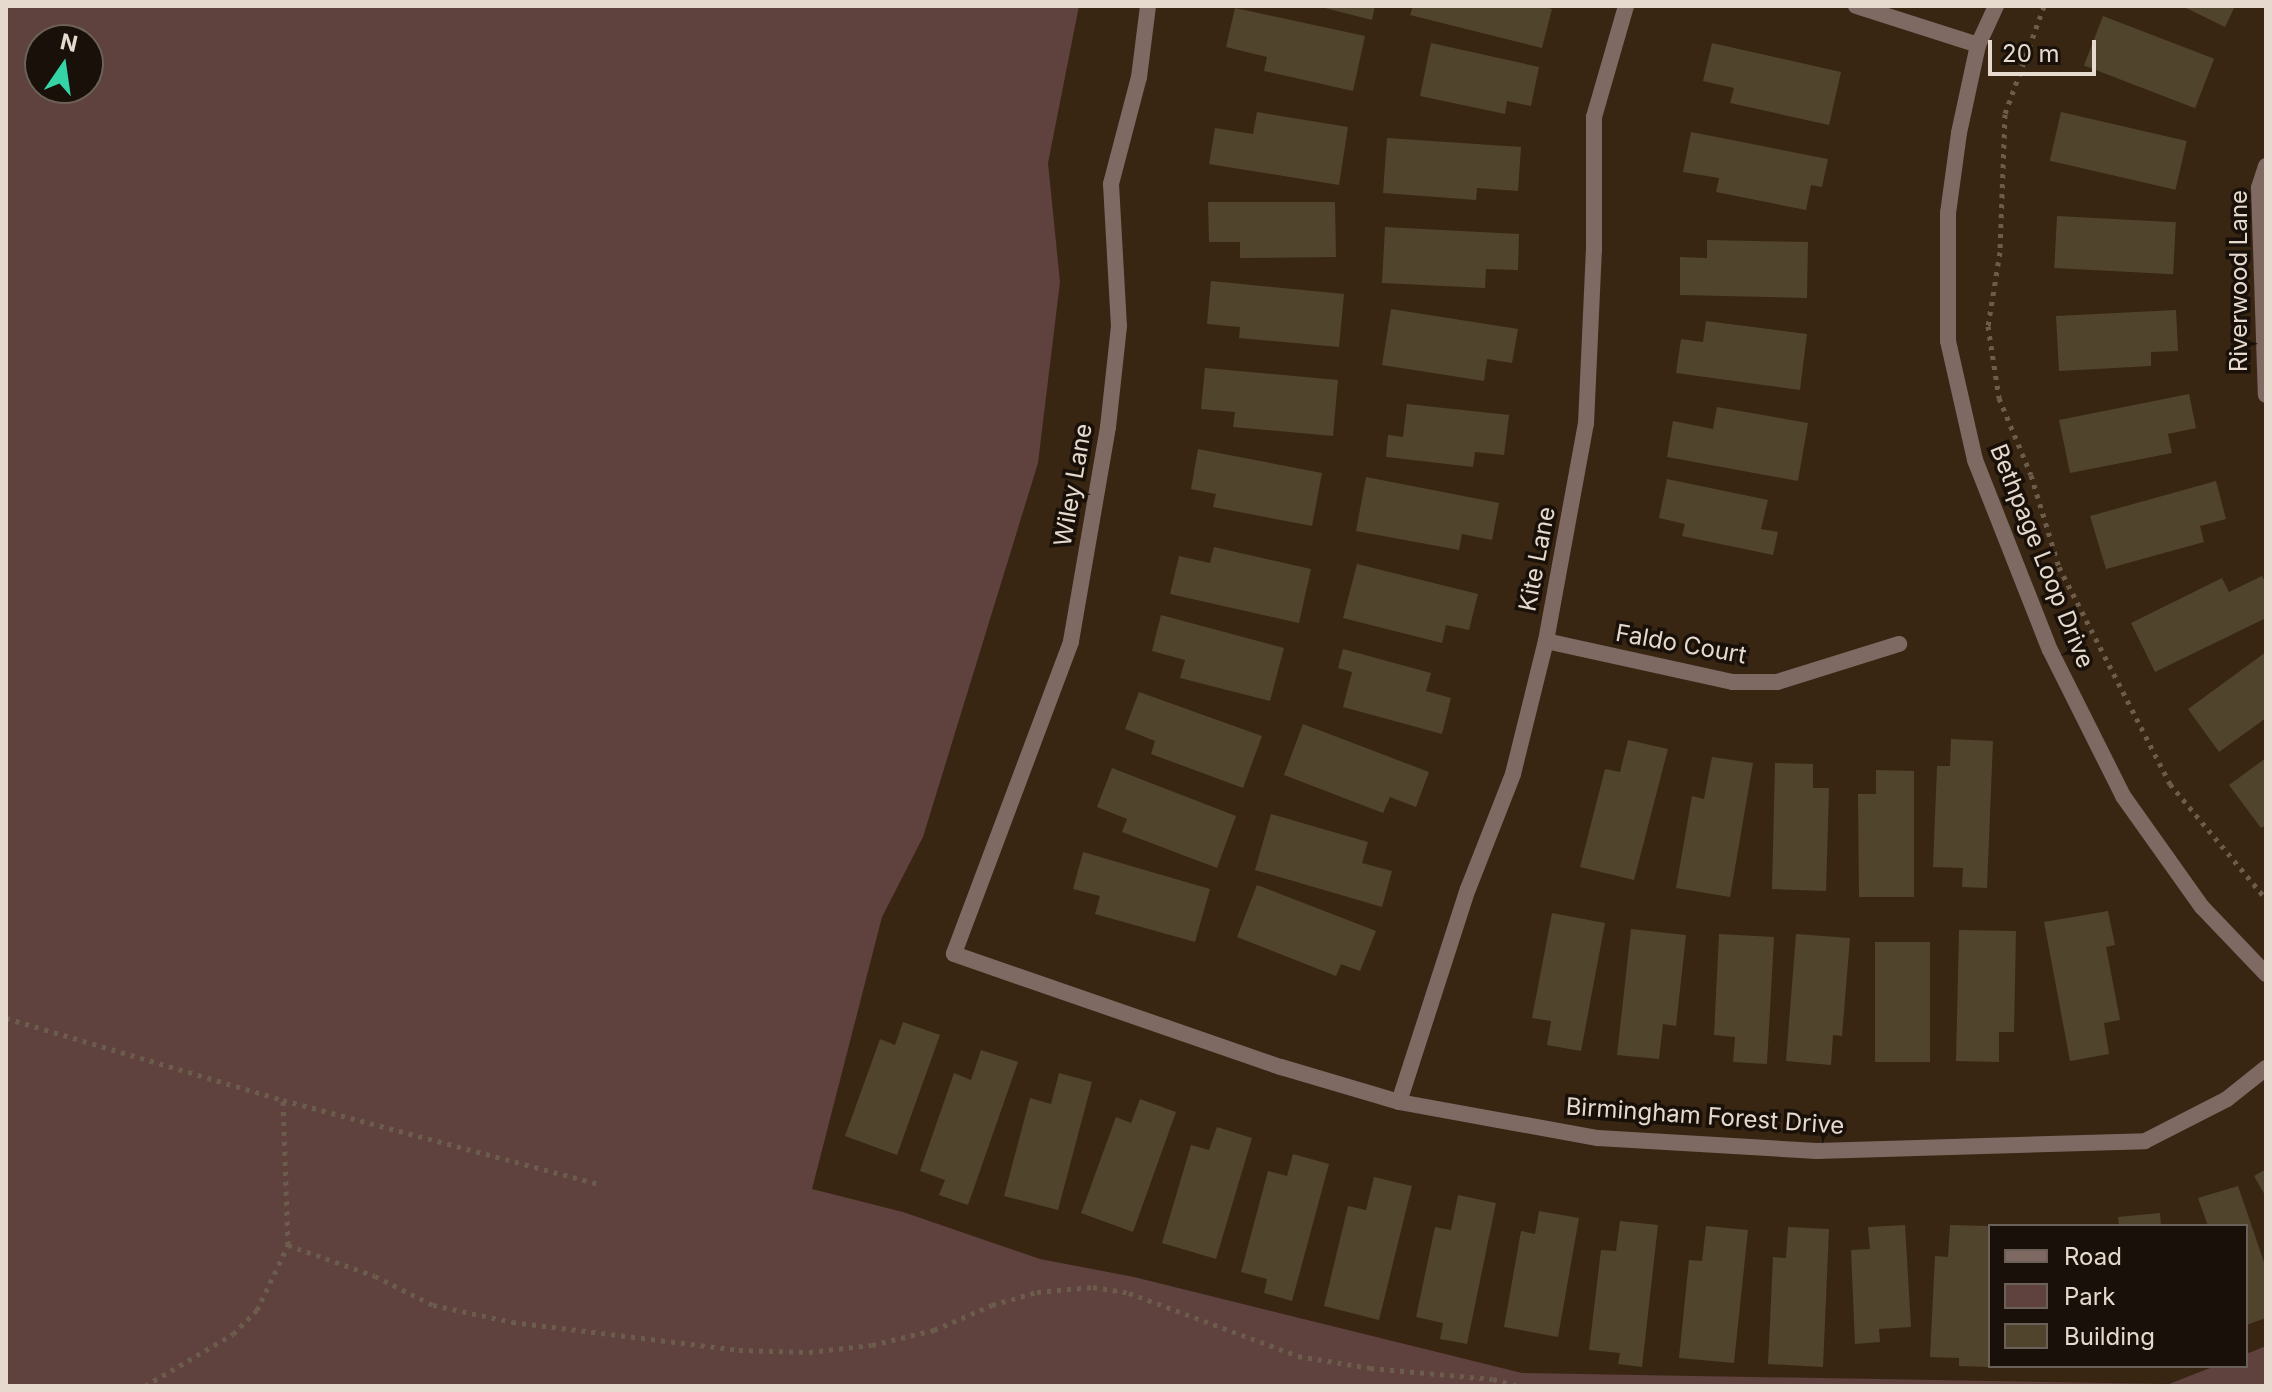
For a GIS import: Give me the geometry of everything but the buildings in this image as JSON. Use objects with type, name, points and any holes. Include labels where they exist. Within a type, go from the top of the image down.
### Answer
[{"type":"street","name":"Wiley Lane","points":[[954,954],[1071,642],[1108,427],[1119,326],[1111,184],[1139,77],[1148,6]]},
{"type":"street","name":"Kite Lane","points":[[1399,1102],[1468,889],[1513,774],[1546,641],[1586,424],[1594,250],[1594,117],[1626,6]]},
{"type":"street","points":[[1856,6],[1978,45]]},
{"type":"street","name":"Bethpage Loop Drive","points":[[1996,6],[1978,45],[1959,133],[1948,213],[1948,341],[1975,460],[2050,650],[2123,796],[2202,907],[2266,974]]},
{"type":"street","name":"Riverwood Lane","points":[[2266,166],[2259,188],[2266,395]]},
{"type":"street","name":"Faldo Court","points":[[1546,641],[1748,682],[1777,682],[1899,644]]},
{"type":"street","name":"Birmingham Forest Drive","points":[[954,954],[1281,1067],[1399,1102],[1598,1138],[1817,1151],[2145,1141],[2227,1099],[2266,1068]]},
{"type":"path","points":[[2044,6],[2005,114],[2000,252],[1988,326],[1999,398],[2031,475],[2059,567],[2170,784],[2266,899]]},
{"type":"path","points":[[6,1018],[283,1100],[602,1185]]},
{"type":"path","points":[[145,1386],[233,1334],[257,1310],[288,1245],[283,1100]]},
{"type":"path","points":[[288,1245],[375,1276],[433,1305],[512,1322],[739,1350],[809,1352],[872,1345],[934,1330],[992,1305],[1037,1292],[1093,1287],[1129,1293],[1298,1356],[1370,1368],[1493,1379],[1517,1386]]},
{"type":"green space","points":[[6,6],[1079,6],[1048,163],[1060,282],[1038,463],[923,837],[882,917],[812,1189],[903,1212],[1040,1259],[1134,1277],[1522,1373],[2169,1384],[2210,1368],[2248,1368],[2248,1353],[2266,1346],[2266,1386],[6,1386]]}]
